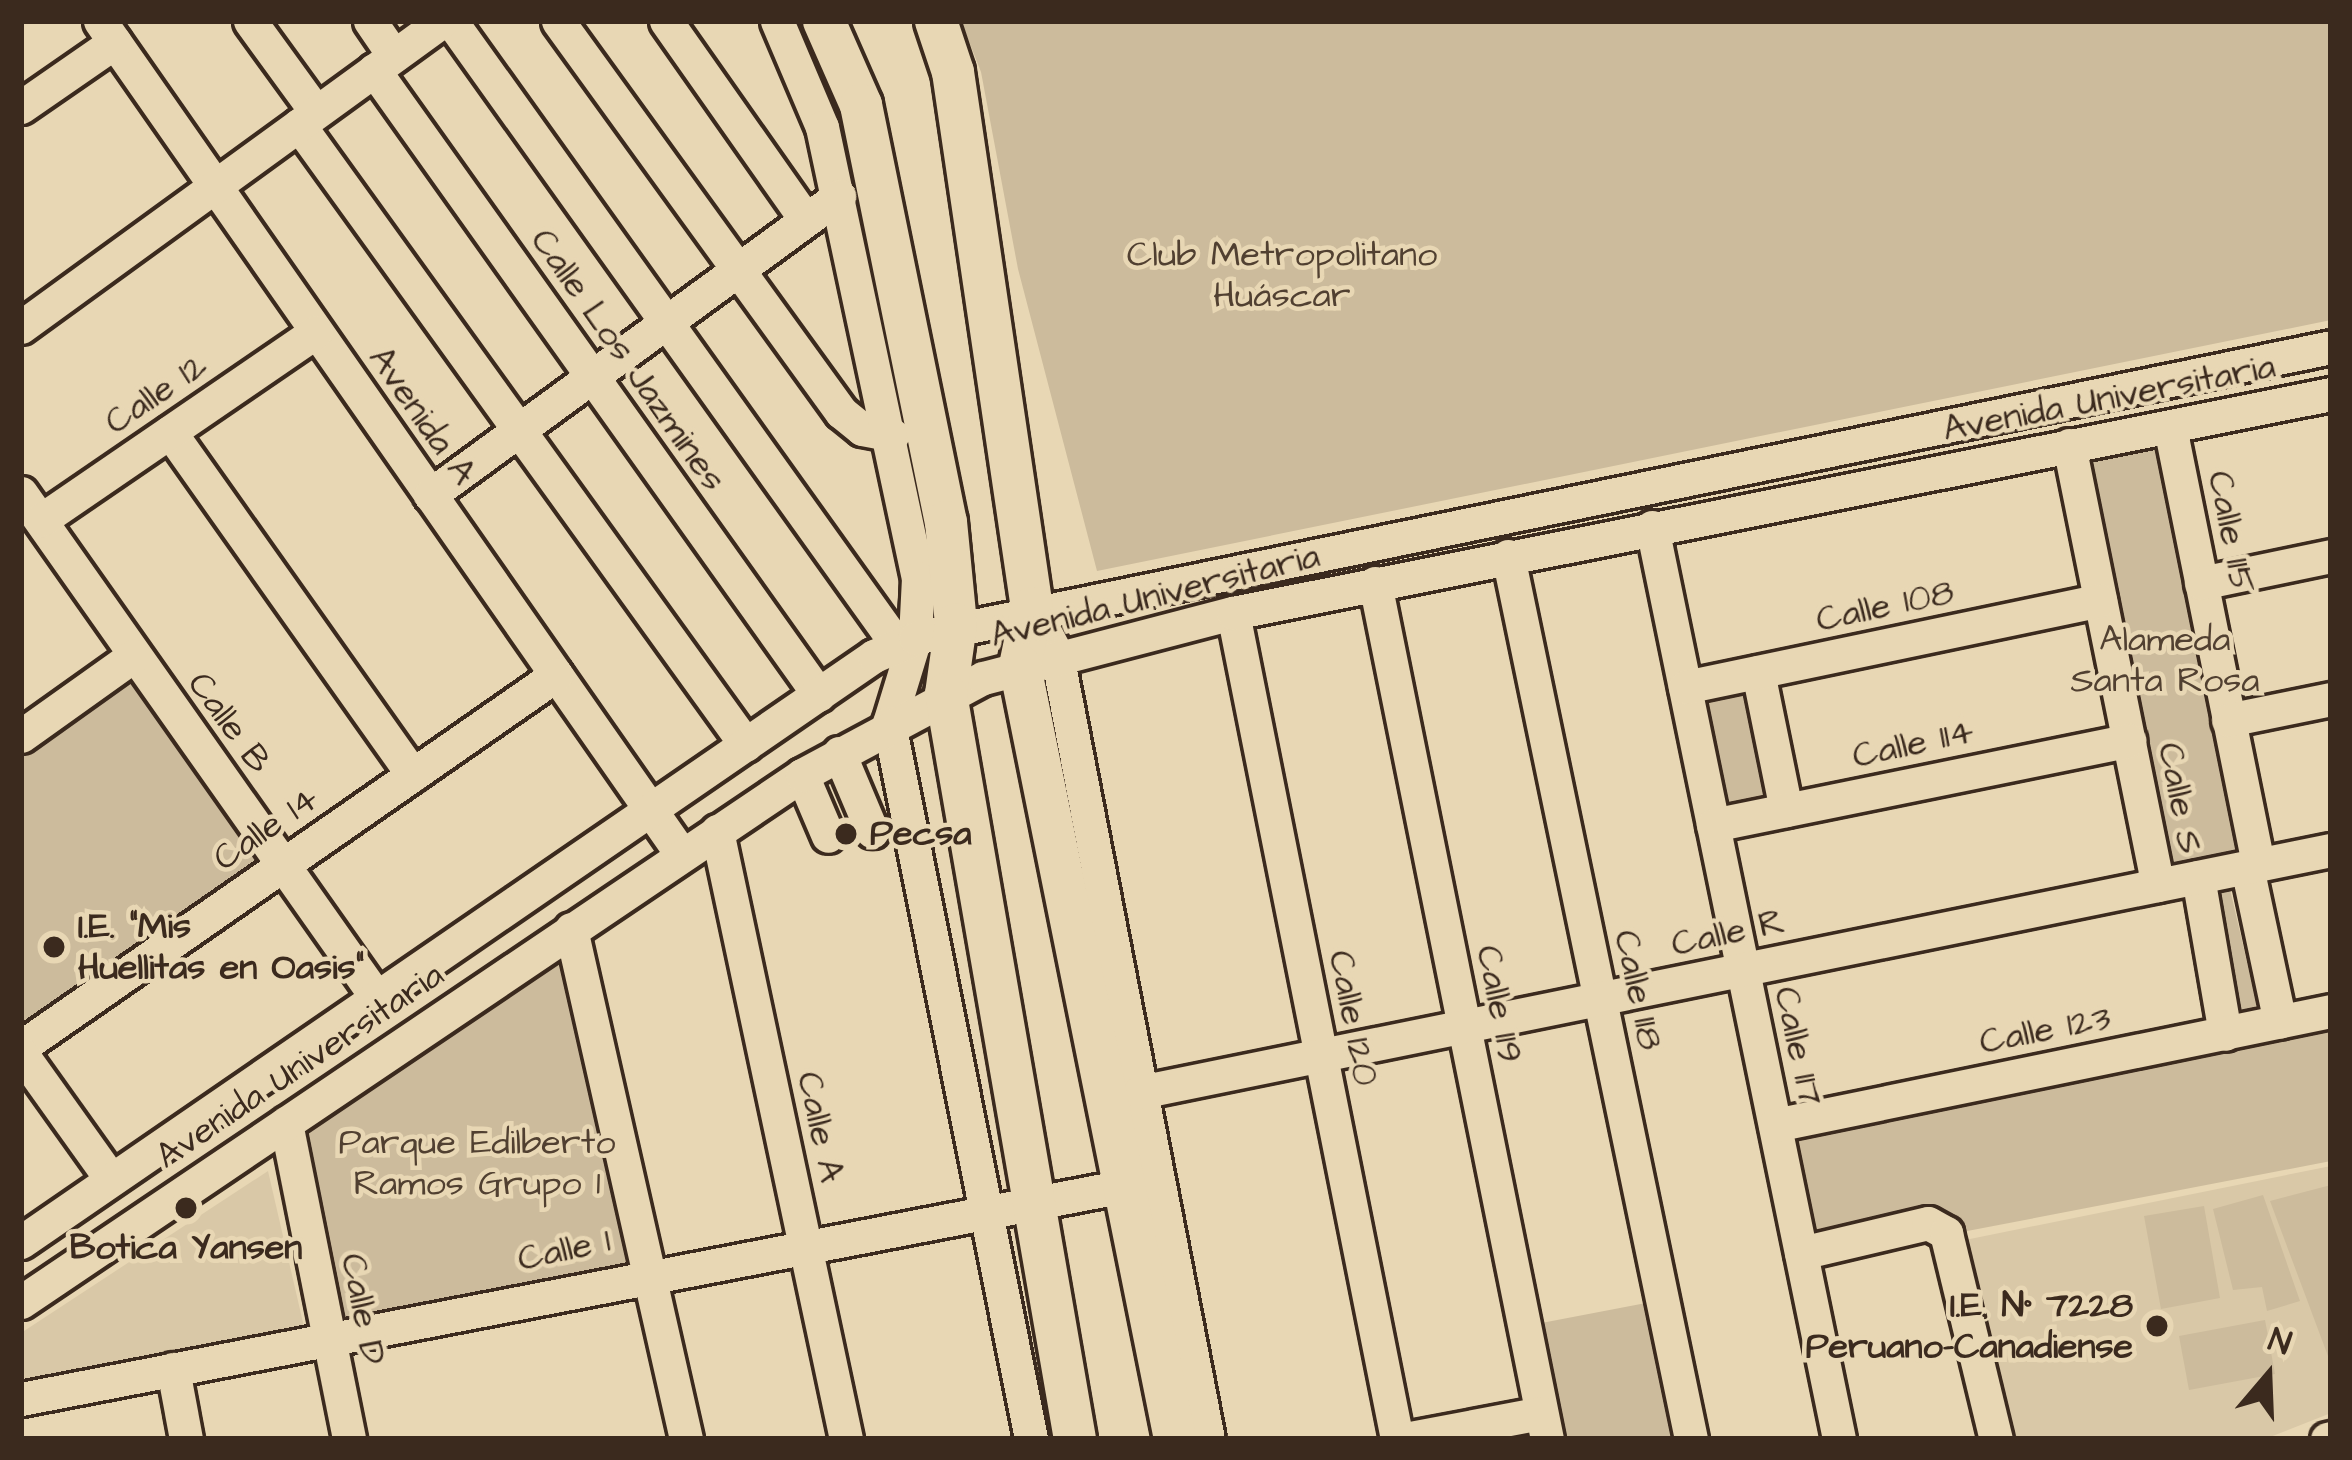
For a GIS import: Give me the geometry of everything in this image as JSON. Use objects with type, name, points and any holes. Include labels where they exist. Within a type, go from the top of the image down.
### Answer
[{"type":"main road","points":[[824,21],[862,105],[946,522],[956,624],[946,694],[1028,1204],[1075,1439]]},
{"type":"main road","points":[[935,21],[952,72],[1039,661],[1124,1186],[1175,1439]]},
{"type":"street","points":[[250,21],[307,119],[519,430],[746,746]]},
{"type":"street","name":"Calle Los Jazmines","points":[[370,21],[384,63],[592,376],[819,695]]},
{"type":"street","points":[[21,327],[446,21],[906,641]]},
{"type":"street","points":[[558,21],[852,424],[892,435]]},
{"type":"street","points":[[665,21],[806,220]]},
{"type":"street","points":[[777,21],[809,82],[838,196],[892,435],[918,578],[889,723],[1030,1439]]},
{"type":"street","points":[[21,107],[108,31]]},
{"type":"street","name":"Avenida A","points":[[108,31],[682,855]]},
{"type":"street","points":[[430,495],[838,196]]},
{"type":"street","name":"Calle 12","points":[[31,507],[170,432],[316,332]]},
{"type":"street","name":"Avenida Universitaria","points":[[21,1242],[819,695],[906,641],[956,624],[1032,608],[2331,347]]},
{"type":"street","name":"Avenida Universitaria","points":[[21,1302],[717,831],[889,723],[946,694],[1039,661],[1233,613],[2331,394]]},
{"type":"street","name":"Calle 115","points":[[2170,427],[2228,720],[2280,1022]]},
{"type":"street","points":[[170,432],[413,775]]},
{"type":"street","name":"Calle S","points":[[2069,445],[2158,885]]},
{"type":"street","name":"Calle B","points":[[31,507],[377,998]]},
{"type":"street","name":"Calle 117","points":[[1652,527],[1801,1253],[1834,1438]]},
{"type":"street","name":"Calle 118","points":[[1508,556],[1691,1439]]},
{"type":"street","points":[[2201,583],[2331,556]]},
{"type":"street","name":"Calle 119","points":[[1375,583],[1544,1426]]},
{"type":"street","name":"Calle 108","points":[[1685,687],[2100,600]]},
{"type":"street","name":"Calle 120","points":[[1233,613],[1401,1439]]},
{"type":"street","points":[[21,736],[133,656]]},
{"type":"street","points":[[1039,661],[1140,1092],[1208,1439]]},
{"type":"street","points":[[1758,672],[1786,810]]},
{"type":"street","name":"Calle 14","points":[[21,1050],[556,675]]},
{"type":"street","points":[[2228,720],[2331,699]]},
{"type":"street","name":"Calle 114","points":[[1713,825],[2129,740]]},
{"type":"street","points":[[834,807],[839,753]]},
{"type":"street","points":[[802,776],[868,831],[911,822]]},
{"type":"street","points":[[834,807],[901,776]]},
{"type":"street","name":"Calle A","points":[[717,831],[847,1439]]},
{"type":"street","name":"Calle R","points":[[1140,1092],[2331,850]]},
{"type":"street","points":[[2198,877],[2224,1034]]},
{"type":"street","points":[[571,929],[644,1274],[686,1439]]},
{"type":"street","name":"Calle 123","points":[[1774,1124],[2331,1011]]},
{"type":"street","points":[[21,1050],[110,1178]]},
{"type":"street","name":"Calle D","points":[[286,1123],[349,1439]]},
{"type":"street","name":"Calle 1","points":[[21,1399],[644,1274],[1124,1186]]},
{"type":"street","points":[[1801,1253],[1937,1226],[1952,1244],[1996,1439]]},
{"type":"street","points":[[173,1369],[186,1439]]},
{"type":"street","points":[[1401,1439],[1544,1426]]},
{"type":"shaded area","name":"I.E. N° 7228 Peruano-Canadiense","points":[[2331,1166],[2331,1413],[2265,1439],[2006,1439],[1965,1240]]},
{"type":"shaded area","points":[[268,1171],[304,1327],[21,1384],[21,1333]]},
{"type":"green space","name":"Club Metropolitano Huáscar","points":[[961,21],[2331,21],[2331,320],[1097,571],[1018,269],[981,72]]},
{"type":"green space","name":"Alameda Santa Rosa","points":[[2164,448],[2245,857],[2167,872],[2086,463]]},
{"type":"green space","points":[[142,672],[272,861],[21,1031],[21,756]]},
{"type":"green space","points":[[1749,688],[1770,797],[1725,812],[1701,693]]},
{"type":"green space","points":[[2229,885],[2257,1005],[2240,1017],[2217,888]]},
{"type":"green space","name":"Parque Edilberto Ramos Grupo 1","points":[[560,957],[631,1264],[343,1320],[307,1121]]},
{"type":"green space","points":[[2331,1028],[2331,1161],[1962,1232],[1949,1214],[1925,1208],[1813,1230],[1793,1136]]},
{"type":"green space","points":[[2331,1185],[2331,1354],[2328,1356],[2270,1201]]},
{"type":"green space","points":[[2263,1195],[2300,1301],[2267,1311],[2262,1287],[2233,1290],[2213,1209]]},
{"type":"green space","points":[[2204,1206],[2220,1298],[2161,1309],[2144,1216]]},
{"type":"green space","points":[[1646,1303],[1672,1439],[1554,1439],[1531,1325]]},
{"type":"green space","points":[[2265,1320],[2275,1374],[2189,1390],[2179,1336]]},
{"type":"place","name":"Pecsa","points":[[846,834]]},
{"type":"place","name":"I.E. \"Mis Huellitas en Oasis\"","points":[[54,947]]},
{"type":"place","name":"Botica Yansen","points":[[186,1208]]},
{"type":"place","name":"I.E. N° 7228 Peruano-Canadiense","points":[[2157,1326]]}]
